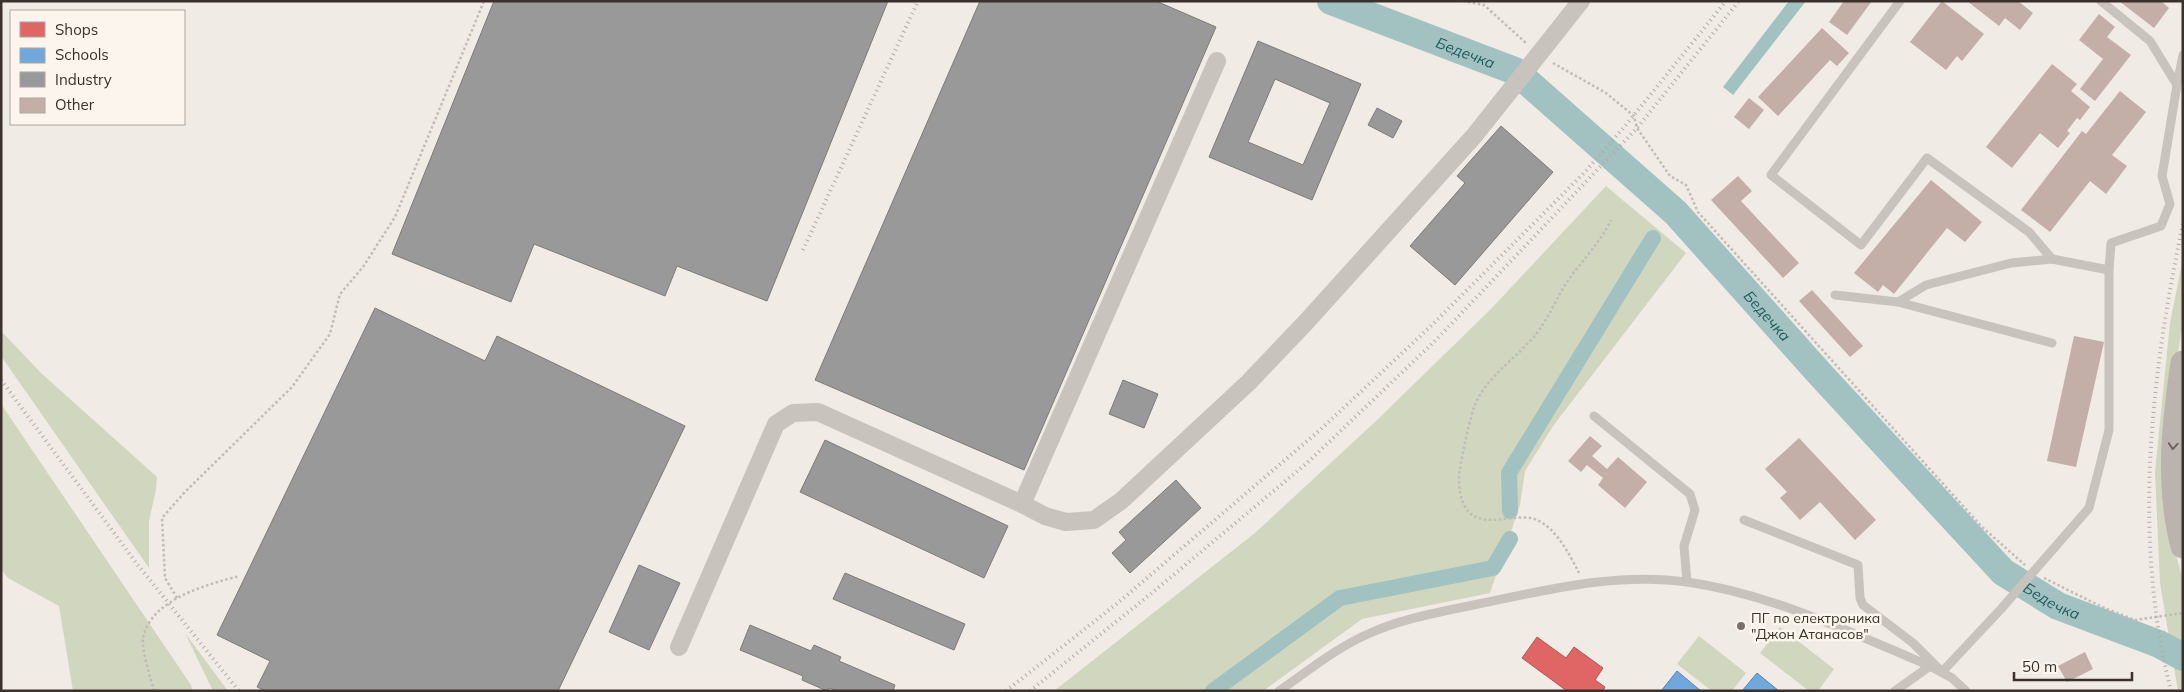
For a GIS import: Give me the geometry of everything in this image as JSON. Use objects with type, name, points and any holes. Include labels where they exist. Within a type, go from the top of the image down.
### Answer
[{"type":"main road","points":[[2183,363],[2173,453],[2174,488],[2183,546]]},
{"type":"street","points":[[679,647],[776,424],[793,414],[818,412],[1045,516],[1066,522],[1094,520],[1121,501],[1249,382],[1308,321],[1474,136],[1581,1]]},
{"type":"street","points":[[1022,504],[1217,61]]},
{"type":"lane","points":[[1900,1],[1771,175],[1861,245],[1927,158],[2029,232],[2052,259]]},
{"type":"lane","points":[[2101,1],[2150,41],[2177,85]]},
{"type":"lane","points":[[1942,672],[2001,609],[2089,508],[2109,430],[2109,270],[2111,242],[2161,226],[2170,204],[2162,176],[2183,55]]},
{"type":"lane","points":[[1898,302],[1926,285],[2011,263],[2052,259],[2109,270]]},
{"type":"lane","points":[[1835,295],[1898,302],[2052,342]]},
{"type":"lane","points":[[1594,416],[1690,494],[1695,510],[1684,546],[1687,582]]},
{"type":"lane","points":[[1744,520],[1858,565],[1860,598],[1863,605],[1913,643],[1942,672],[1966,691]]},
{"type":"lane","points":[[1279,691],[1345,645],[1377,630],[1416,618],[1584,583],[1636,580],[1687,582],[1736,592],[1783,605],[1942,672]]},
{"type":"lane","points":[[1895,691],[1930,666]]},
{"type":"path","points":[[177,598],[165,578],[162,518],[184,493],[292,387],[330,334],[340,294],[363,267],[395,217],[484,1]]},
{"type":"path","points":[[1463,1],[1484,5],[1535,58],[1606,93],[1634,116],[1637,128],[1670,176],[1686,185],[1698,212],[1982,527],[2034,572],[2102,607],[2135,620],[2183,613]]},
{"type":"path","points":[[1584,583],[1570,556],[1552,532],[1538,520],[1524,517],[1489,520],[1469,513],[1461,500],[1459,478],[1475,403],[1489,380],[1532,339],[1566,284],[1603,237],[1611,220]]},
{"type":"path","points":[[154,691],[143,639],[153,617],[177,598],[199,587],[239,576]]},
{"type":"green space","points":[[1606,186],[1686,253],[1553,426],[1525,471],[1520,505],[1490,593],[1362,619],[1263,691],[1054,691],[1255,533],[1376,421],[1491,309]]},
{"type":"green space","points":[[2183,258],[2183,322],[2164,443],[2164,508],[2183,581],[2183,691],[2178,691],[2160,583],[2155,472],[2170,323]]},
{"type":"green space","points":[[1,331],[41,373],[157,477],[149,521],[149,568],[1,356]]},
{"type":"green space","points":[[1,404],[191,685],[193,691],[73,691],[59,606],[8,578],[1,569]]},
{"type":"green space","points":[[1780,627],[1834,669],[1818,691],[1809,691],[1760,653]]},
{"type":"green space","points":[[185,633],[228,691],[213,691]]},
{"type":"green space","points":[[1699,636],[1746,673],[1732,691],[1712,691],[1677,664]]},
{"type":"water","points":[[1789,1],[1806,1],[1733,95],[1723,87]]},
{"type":"building: Shops","points":[[1537,637],[1566,658],[1574,647],[1603,668],[1595,680],[1605,687],[1603,691],[1567,691],[1522,658]]},
{"type":"building: Schools","points":[[1677,671],[1701,691],[1661,691]]},
{"type":"building: Schools","points":[[1757,673],[1779,691],[1742,691]]},
{"type":"building: Industry","points":[[494,1],[888,1],[767,301],[677,266],[665,296],[534,244],[511,302],[392,254]]},
{"type":"building: Industry","points":[[980,1],[1156,1],[1216,27],[1024,470],[815,380]]},
{"type":"building: Industry","points":[[1258,41],[1361,84],[1312,200],[1209,157]],"holes":[[[1275,79],[1330,103],[1303,165],[1248,142]]]},
{"type":"building: Industry","points":[[1377,108],[1402,121],[1393,138],[1368,125]]},
{"type":"building: Industry","points":[[1501,126],[1553,172],[1455,285],[1410,246],[1465,183],[1457,176]]},
{"type":"building: Industry","points":[[375,308],[485,361],[497,336],[685,426],[558,691],[266,691],[257,687],[270,661],[217,635]]},
{"type":"building: Industry","points":[[1123,380],[1158,394],[1144,428],[1109,414]]},
{"type":"building: Industry","points":[[825,440],[1008,526],[984,578],[800,492]]},
{"type":"building: Industry","points":[[1176,480],[1201,508],[1130,573],[1112,553],[1126,540],[1119,532]]},
{"type":"building: Industry","points":[[639,565],[680,583],[649,650],[609,632]]},
{"type":"building: Industry","points":[[845,573],[965,624],[954,650],[833,599]]},
{"type":"building: Industry","points":[[750,625],[811,651],[814,645],[841,657],[839,661],[895,685],[893,691],[837,691],[830,688],[827,691],[802,680],[803,676],[740,650]]},
{"type":"building: Other","points":[[1844,1],[1872,1],[1847,35],[1829,22]]},
{"type":"building: Other","points":[[1942,1],[1984,34],[1962,61],[1957,56],[1946,70],[1910,42]]},
{"type":"building: Other","points":[[1967,1],[2018,1],[2033,13],[2020,30],[2005,18],[1999,26]]},
{"type":"building: Other","points":[[2119,1],[2161,1],[2169,8],[2154,28]]},
{"type":"building: Other","points":[[2099,14],[2115,27],[2107,37],[2131,55],[2095,101],[2080,89],[2103,59],[2079,40]]},
{"type":"building: Other","points":[[1822,28],[1849,53],[1837,66],[1830,60],[1778,116],[1758,97]]},
{"type":"building: Other","points":[[2052,64],[2077,84],[2071,91],[2090,107],[2080,120],[2077,118],[2067,131],[2070,133],[2058,148],[2040,133],[2012,168],[1986,147]]},
{"type":"building: Other","points":[[2120,91],[2146,112],[2112,155],[2127,166],[2106,194],[2090,181],[2050,232],[2021,210],[2082,131],[2086,134]]},
{"type":"building: Other","points":[[1749,98],[1764,110],[1749,129],[1734,117]]},
{"type":"building: Other","points":[[1738,176],[1752,191],[1741,201],[1799,263],[1783,278],[1711,200]]},
{"type":"building: Other","points":[[1931,180],[1982,222],[1965,242],[1947,228],[1894,294],[1883,285],[1878,292],[1854,273]]},
{"type":"building: Other","points":[[1812,290],[1863,346],[1850,357],[1799,301]]},
{"type":"building: Other","points":[[2074,336],[2104,342],[2076,467],[2047,461]]},
{"type":"building: Other","points":[[1590,436],[1602,446],[1592,456],[1607,469],[1618,457],[1647,482],[1625,508],[1598,485],[1603,478],[1587,465],[1581,472],[1568,461]]},
{"type":"building: Other","points":[[1799,438],[1876,520],[1855,540],[1820,502],[1800,520],[1780,498],[1787,492],[1765,469]]},
{"type":"building: Other","points":[[2085,652],[2093,669],[2067,682],[2058,666]]},
{"type":"waterway","name":"Бедечка","points":[[1331,1],[1515,71],[1676,213],[1820,374],[2003,572],[2058,606],[2159,644],[2183,657]]},
{"type":"waterway","points":[[1510,511],[1509,473],[1653,238]]},
{"type":"waterway","points":[[1213,691],[1340,598],[1493,568],[1510,539]]},
{"type":"railway","points":[[803,250],[918,1]]},
{"type":"railway","points":[[1006,691],[1119,602],[1320,430],[1432,325],[1585,172],[1626,125],[1726,1]]},
{"type":"railway","points":[[1030,691],[1153,592],[1307,463],[1437,339],[1637,128],[1739,1]]},
{"type":"railway","points":[[2171,691],[2159,633],[2152,574],[2149,516],[2150,457],[2162,339],[2183,223]]},
{"type":"railway","points":[[1,380],[137,564],[239,691]]},
{"type":"place","name":"ПГ по електроника \"Джон Атанасов\"","points":[[1741,626]]}]
